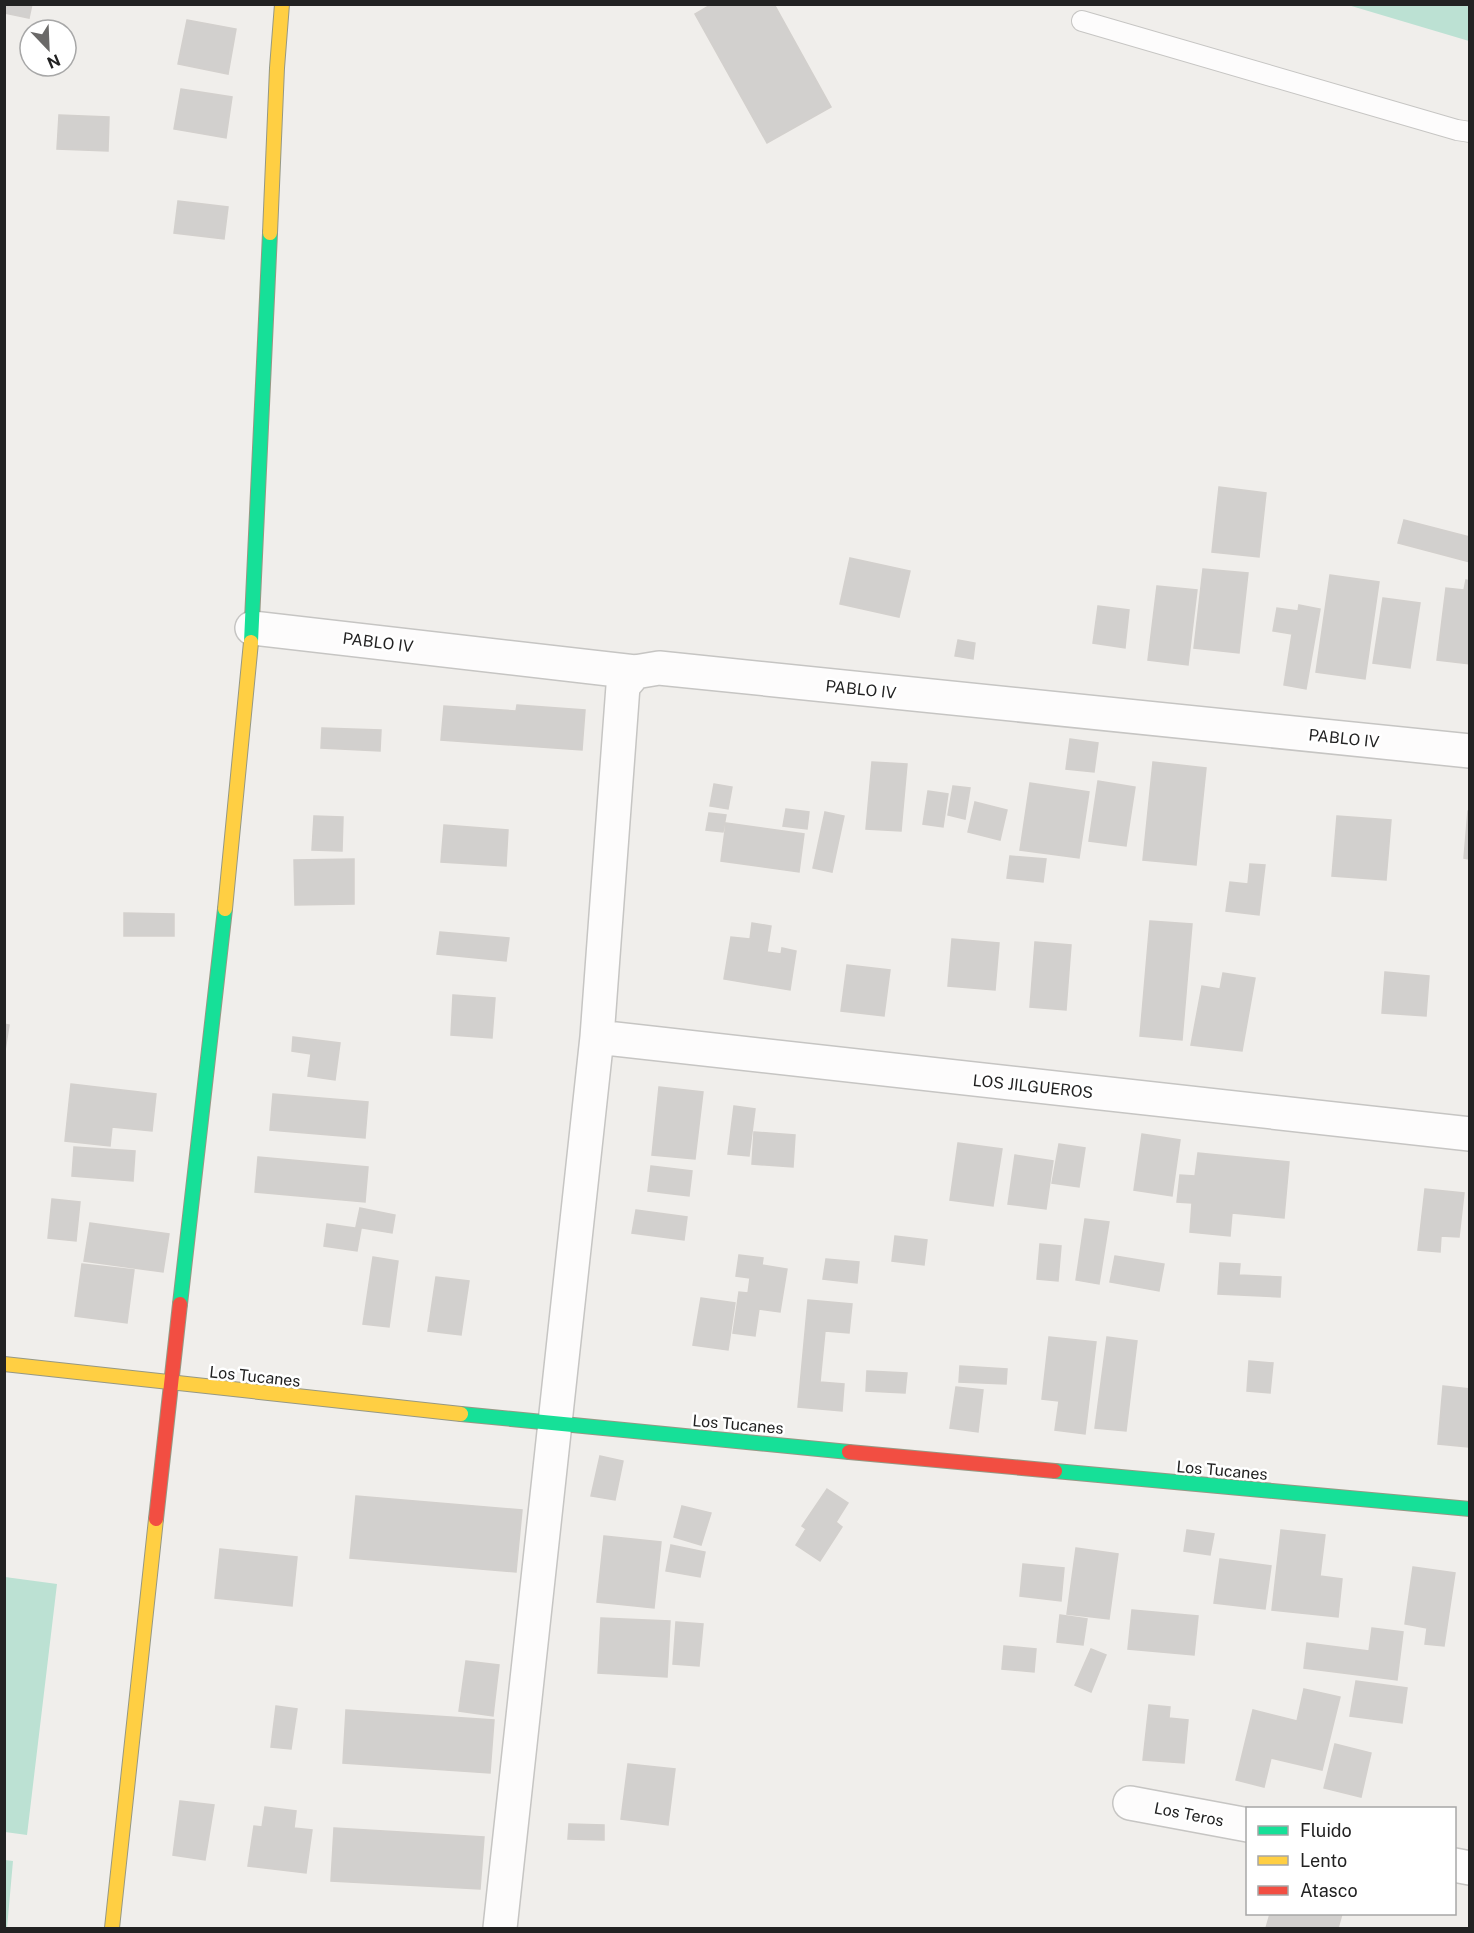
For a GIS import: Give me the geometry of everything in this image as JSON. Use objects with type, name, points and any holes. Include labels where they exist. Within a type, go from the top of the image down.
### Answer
[{"type":"street","points":[[112,1929],[171,1384],[219,977],[252,628],[277,68],[282,4]]},
{"type":"street","name":"PABLO IV","points":[[252,628],[635,672],[659,668],[1470,751]]},
{"type":"street","points":[[500,1929],[597,1037],[622,686],[635,672]]},
{"type":"street","name":"LOS JILGUEROS","points":[[597,1037],[1470,1134]]},
{"type":"street","name":"Los Tucanes","points":[[4,1364],[171,1384],[556,1424],[1470,1509]]},
{"type":"street","name":"Los Teros","points":[[1130,1803],[1246,1825]]},
{"type":"lane","points":[[1082,21],[1470,132]]},
{"type":"green space","points":[[1348,5],[1469,5],[1469,41]]},
{"type":"green space","points":[[5,1577],[57,1584],[27,1835],[5,1832]]},
{"type":"green space","points":[[5,1860],[13,1861],[7,1928],[4,1928]]},
{"type":"building","points":[[4,4],[32,4],[29,18],[4,13]]},
{"type":"building","points":[[712,4],[774,4],[831,107],[767,143],[695,14]]},
{"type":"building","points":[[187,20],[236,29],[228,74],[178,64]]},
{"type":"building","points":[[181,89],[232,97],[226,138],[174,129]]},
{"type":"building","points":[[59,115],[109,117],[108,151],[57,149]]},
{"type":"building","points":[[178,201],[228,207],[224,239],[174,233]]},
{"type":"building","points":[[1219,487],[1266,493],[1259,557],[1212,552]]},
{"type":"building","points":[[1404,520],[1470,537],[1470,562],[1398,543]]},
{"type":"building","points":[[850,558],[910,571],[899,617],[840,604]]},
{"type":"building","points":[[1203,569],[1248,573],[1239,653],[1194,648]]},
{"type":"building","points":[[1330,575],[1379,582],[1365,679],[1316,672]]},
{"type":"building","points":[[1466,580],[1470,581],[1470,664],[1437,660],[1446,588],[1464,590]]},
{"type":"building","points":[[1157,586],[1197,590],[1188,665],[1148,660]]},
{"type":"building","points":[[1383,598],[1420,603],[1410,668],[1373,663]]},
{"type":"building","points":[[1299,605],[1320,609],[1306,689],[1284,685],[1292,634],[1273,631],[1277,608],[1298,611]]},
{"type":"building","points":[[1098,606],[1129,610],[1125,648],[1093,643]]},
{"type":"building","points":[[958,640],[975,643],[973,659],[955,656]]},
{"type":"building","points":[[517,705],[585,710],[582,750],[441,740],[444,706],[516,711]]},
{"type":"building","points":[[322,728],[381,730],[380,751],[321,748]]},
{"type":"building","points":[[1070,739],[1098,743],[1094,772],[1066,769]]},
{"type":"building","points":[[872,762],[907,764],[901,831],[866,829]]},
{"type":"building","points":[[1153,762],[1206,768],[1196,865],[1143,860]]},
{"type":"building","points":[[1098,781],[1135,787],[1126,846],[1089,841]]},
{"type":"building","points":[[1030,783],[1089,792],[1079,858],[1020,850]]},
{"type":"building","points":[[714,784],[732,787],[728,809],[710,806]]},
{"type":"building","points":[[953,786],[970,788],[965,819],[948,815]]},
{"type":"building","points":[[928,791],[948,794],[943,827],[923,824]]},
{"type":"building","points":[[975,802],[1007,810],[1000,840],[968,832]]},
{"type":"building","points":[[786,809],[809,812],[807,829],[783,826]]},
{"type":"building","points":[[1468,811],[1470,811],[1470,859],[1464,858]]},
{"type":"building","points":[[825,812],[844,816],[832,872],[813,868]]},
{"type":"building","points":[[709,813],[726,815],[723,832],[706,830]]},
{"type":"building","points":[[314,816],[343,817],[342,851],[312,850]]},
{"type":"building","points":[[1337,816],[1391,820],[1386,880],[1332,876]]},
{"type":"building","points":[[726,823],[804,834],[799,872],[721,861]]},
{"type":"building","points":[[444,825],[508,830],[506,866],[441,862]]},
{"type":"building","points":[[1010,856],[1046,859],[1043,882],[1007,878]]},
{"type":"building","points":[[354,859],[354,904],[295,905],[294,860]]},
{"type":"building","points":[[1250,864],[1265,865],[1259,915],[1226,911],[1230,882],[1248,884]]},
{"type":"building","points":[[124,913],[174,914],[174,936],[124,936]]},
{"type":"building","points":[[1150,921],[1192,924],[1182,1040],[1140,1036]]},
{"type":"building","points":[[752,923],[771,926],[767,952],[781,954],[782,948],[796,951],[790,990],[724,979],[731,937],[750,939]]},
{"type":"building","points":[[440,932],[509,938],[506,961],[437,954]]},
{"type":"building","points":[[952,939],[999,943],[995,990],[948,986]]},
{"type":"building","points":[[1035,942],[1071,945],[1066,1010],[1030,1007]]},
{"type":"building","points":[[847,965],[890,970],[884,1016],[841,1011]]},
{"type":"building","points":[[1385,972],[1429,976],[1426,1016],[1382,1013]]},
{"type":"building","points":[[1223,973],[1255,978],[1242,1051],[1191,1045],[1202,986],[1220,989]]},
{"type":"building","points":[[453,995],[495,998],[492,1038],[451,1035]]},
{"type":"building","points":[[4,1024],[9,1025],[4,1057]]},
{"type":"building","points":[[293,1037],[340,1043],[335,1080],[308,1076],[311,1054],[292,1051]]},
{"type":"building","points":[[71,1084],[156,1094],[152,1131],[112,1127],[110,1146],[65,1141]]},
{"type":"building","points":[[659,1087],[703,1092],[695,1159],[652,1155]]},
{"type":"building","points":[[273,1094],[368,1102],[365,1138],[270,1130]]},
{"type":"building","points":[[734,1106],[755,1109],[749,1156],[728,1154]]},
{"type":"building","points":[[754,1132],[795,1135],[793,1167],[752,1164]]},
{"type":"building","points":[[1142,1134],[1180,1140],[1172,1196],[1134,1190]]},
{"type":"building","points":[[958,1143],[1002,1149],[993,1206],[950,1200]]},
{"type":"building","points":[[1059,1144],[1085,1148],[1079,1187],[1052,1183]]},
{"type":"building","points":[[74,1147],[135,1151],[133,1181],[72,1176]]},
{"type":"building","points":[[1198,1153],[1289,1162],[1284,1218],[1232,1213],[1230,1236],[1190,1232],[1192,1203],[1177,1202],[1180,1175],[1195,1176]]},
{"type":"building","points":[[1015,1155],[1053,1161],[1046,1209],[1008,1204]]},
{"type":"building","points":[[258,1157],[368,1167],[365,1202],[255,1192]]},
{"type":"building","points":[[651,1166],[692,1171],[689,1196],[648,1191]]},
{"type":"building","points":[[1425,1189],[1464,1193],[1459,1237],[1441,1236],[1440,1252],[1418,1250]]},
{"type":"building","points":[[52,1199],[80,1202],[76,1241],[48,1238]]},
{"type":"building","points":[[360,1208],[395,1215],[392,1233],[356,1227]]},
{"type":"building","points":[[636,1210],[687,1217],[684,1240],[632,1233]]},
{"type":"building","points":[[1085,1219],[1109,1222],[1099,1284],[1076,1280]]},
{"type":"building","points":[[90,1223],[169,1234],[163,1272],[84,1261]]},
{"type":"building","points":[[327,1224],[361,1229],[357,1251],[324,1246]]},
{"type":"building","points":[[895,1236],[927,1240],[924,1265],[892,1261]]},
{"type":"building","points":[[1040,1244],[1061,1246],[1058,1281],[1037,1279]]},
{"type":"building","points":[[739,1255],[763,1258],[762,1265],[787,1269],[780,1312],[759,1309],[755,1336],[733,1333],[739,1292],[748,1293],[750,1278],[736,1276]]},
{"type":"building","points":[[1115,1256],[1164,1264],[1159,1291],[1110,1282]]},
{"type":"building","points":[[373,1257],[398,1261],[389,1327],[363,1324]]},
{"type":"building","points":[[826,1259],[859,1262],[857,1283],[823,1279]]},
{"type":"building","points":[[1220,1263],[1240,1264],[1239,1275],[1281,1277],[1280,1297],[1218,1294]]},
{"type":"building","points":[[82,1264],[134,1270],[127,1323],[75,1316]]},
{"type":"building","points":[[436,1277],[469,1281],[461,1335],[428,1331]]},
{"type":"building","points":[[701,1298],[735,1303],[728,1350],[693,1345]]},
{"type":"building","points":[[808,1300],[852,1304],[849,1333],[825,1331],[820,1382],[844,1384],[842,1411],[798,1407]]},
{"type":"building","points":[[1049,1337],[1096,1342],[1085,1434],[1055,1430],[1059,1401],[1042,1399]]},
{"type":"building","points":[[1107,1337],[1137,1341],[1126,1431],[1095,1428]]},
{"type":"building","points":[[1249,1361],[1273,1363],[1270,1393],[1247,1391]]},
{"type":"building","points":[[960,1366],[1007,1369],[1006,1384],[959,1382]]},
{"type":"building","points":[[867,1371],[907,1373],[905,1393],[866,1391]]},
{"type":"building","points":[[1443,1386],[1470,1389],[1468,1447],[1438,1444]]},
{"type":"building","points":[[956,1387],[983,1390],[978,1432],[950,1428]]},
{"type":"building","points":[[600,1456],[623,1461],[615,1500],[591,1496]]},
{"type":"building","points":[[827,1489],[848,1503],[836,1522],[842,1527],[820,1561],[796,1545],[806,1529],[802,1526]]},
{"type":"building","points":[[356,1496],[522,1510],[516,1572],[350,1558]]},
{"type":"building","points":[[682,1506],[711,1513],[701,1545],[674,1537]]},
{"type":"building","points":[[1187,1530],[1214,1534],[1210,1555],[1184,1551]]},
{"type":"building","points":[[1281,1530],[1325,1535],[1320,1576],[1342,1579],[1338,1617],[1272,1610]]},
{"type":"building","points":[[604,1536],[661,1542],[654,1608],[597,1602]]},
{"type":"building","points":[[671,1545],[705,1552],[700,1577],[666,1571]]},
{"type":"building","points":[[1076,1548],[1118,1554],[1109,1619],[1067,1614]]},
{"type":"building","points":[[220,1549],[297,1557],[292,1606],[215,1598]]},
{"type":"building","points":[[1220,1559],[1271,1566],[1265,1609],[1214,1603]]},
{"type":"building","points":[[1023,1564],[1064,1568],[1061,1601],[1020,1596]]},
{"type":"building","points":[[1413,1567],[1455,1573],[1444,1646],[1425,1644],[1427,1628],[1405,1624]]},
{"type":"building","points":[[1132,1610],[1198,1616],[1194,1655],[1128,1649]]},
{"type":"building","points":[[1060,1615],[1087,1619],[1083,1645],[1057,1642]]},
{"type":"building","points":[[601,1618],[670,1621],[667,1677],[598,1673]]},
{"type":"building","points":[[676,1622],[703,1624],[699,1666],[673,1664]]},
{"type":"building","points":[[1372,1628],[1403,1632],[1397,1680],[1304,1668],[1307,1643],[1369,1651]]},
{"type":"building","points":[[1004,1646],[1036,1649],[1034,1672],[1002,1669]]},
{"type":"building","points":[[1091,1649],[1106,1655],[1091,1692],[1075,1685]]},
{"type":"building","points":[[466,1661],[499,1665],[493,1716],[459,1711]]},
{"type":"building","points":[[1356,1681],[1407,1688],[1402,1723],[1350,1716]]},
{"type":"building","points":[[1304,1689],[1340,1697],[1322,1770],[1271,1758],[1264,1787],[1236,1780],[1253,1710],[1297,1721]]},
{"type":"building","points":[[1149,1705],[1170,1707],[1169,1718],[1188,1720],[1184,1763],[1143,1760]]},
{"type":"building","points":[[276,1706],[297,1709],[291,1749],[271,1747]]},
{"type":"building","points":[[346,1710],[494,1720],[490,1773],[343,1763]]},
{"type":"building","points":[[1335,1744],[1371,1753],[1361,1797],[1324,1788]]},
{"type":"building","points":[[628,1764],[675,1769],[668,1825],[621,1819]]},
{"type":"building","points":[[180,1801],[214,1805],[205,1860],[173,1855]]},
{"type":"building","points":[[265,1807],[296,1811],[294,1828],[312,1830],[306,1873],[248,1866],[254,1826],[262,1827]]},
{"type":"building","points":[[569,1824],[604,1825],[604,1840],[568,1839]]},
{"type":"building","points":[[334,1828],[484,1837],[480,1889],[331,1881]]},
{"type":"building","points":[[1270,1915],[1342,1915],[1338,1928],[1266,1928]]},
{"type":"traffic: fast","points":[[251,642],[270,233]]},
{"type":"traffic: fast","points":[[180,1304],[225,909]]},
{"type":"traffic: fast","points":[[461,1414],[849,1452]]},
{"type":"traffic: fast","points":[[1055,1471],[1470,1509]]},
{"type":"traffic: slow","points":[[270,233],[282,4]]},
{"type":"traffic: slow","points":[[225,909],[251,642]]},
{"type":"traffic: slow","points":[[4,1364],[461,1414]]},
{"type":"traffic: slow","points":[[112,1928],[156,1519]]},
{"type":"traffic: jam","points":[[156,1519],[180,1304]]},
{"type":"traffic: jam","points":[[849,1452],[1055,1471]]}]
